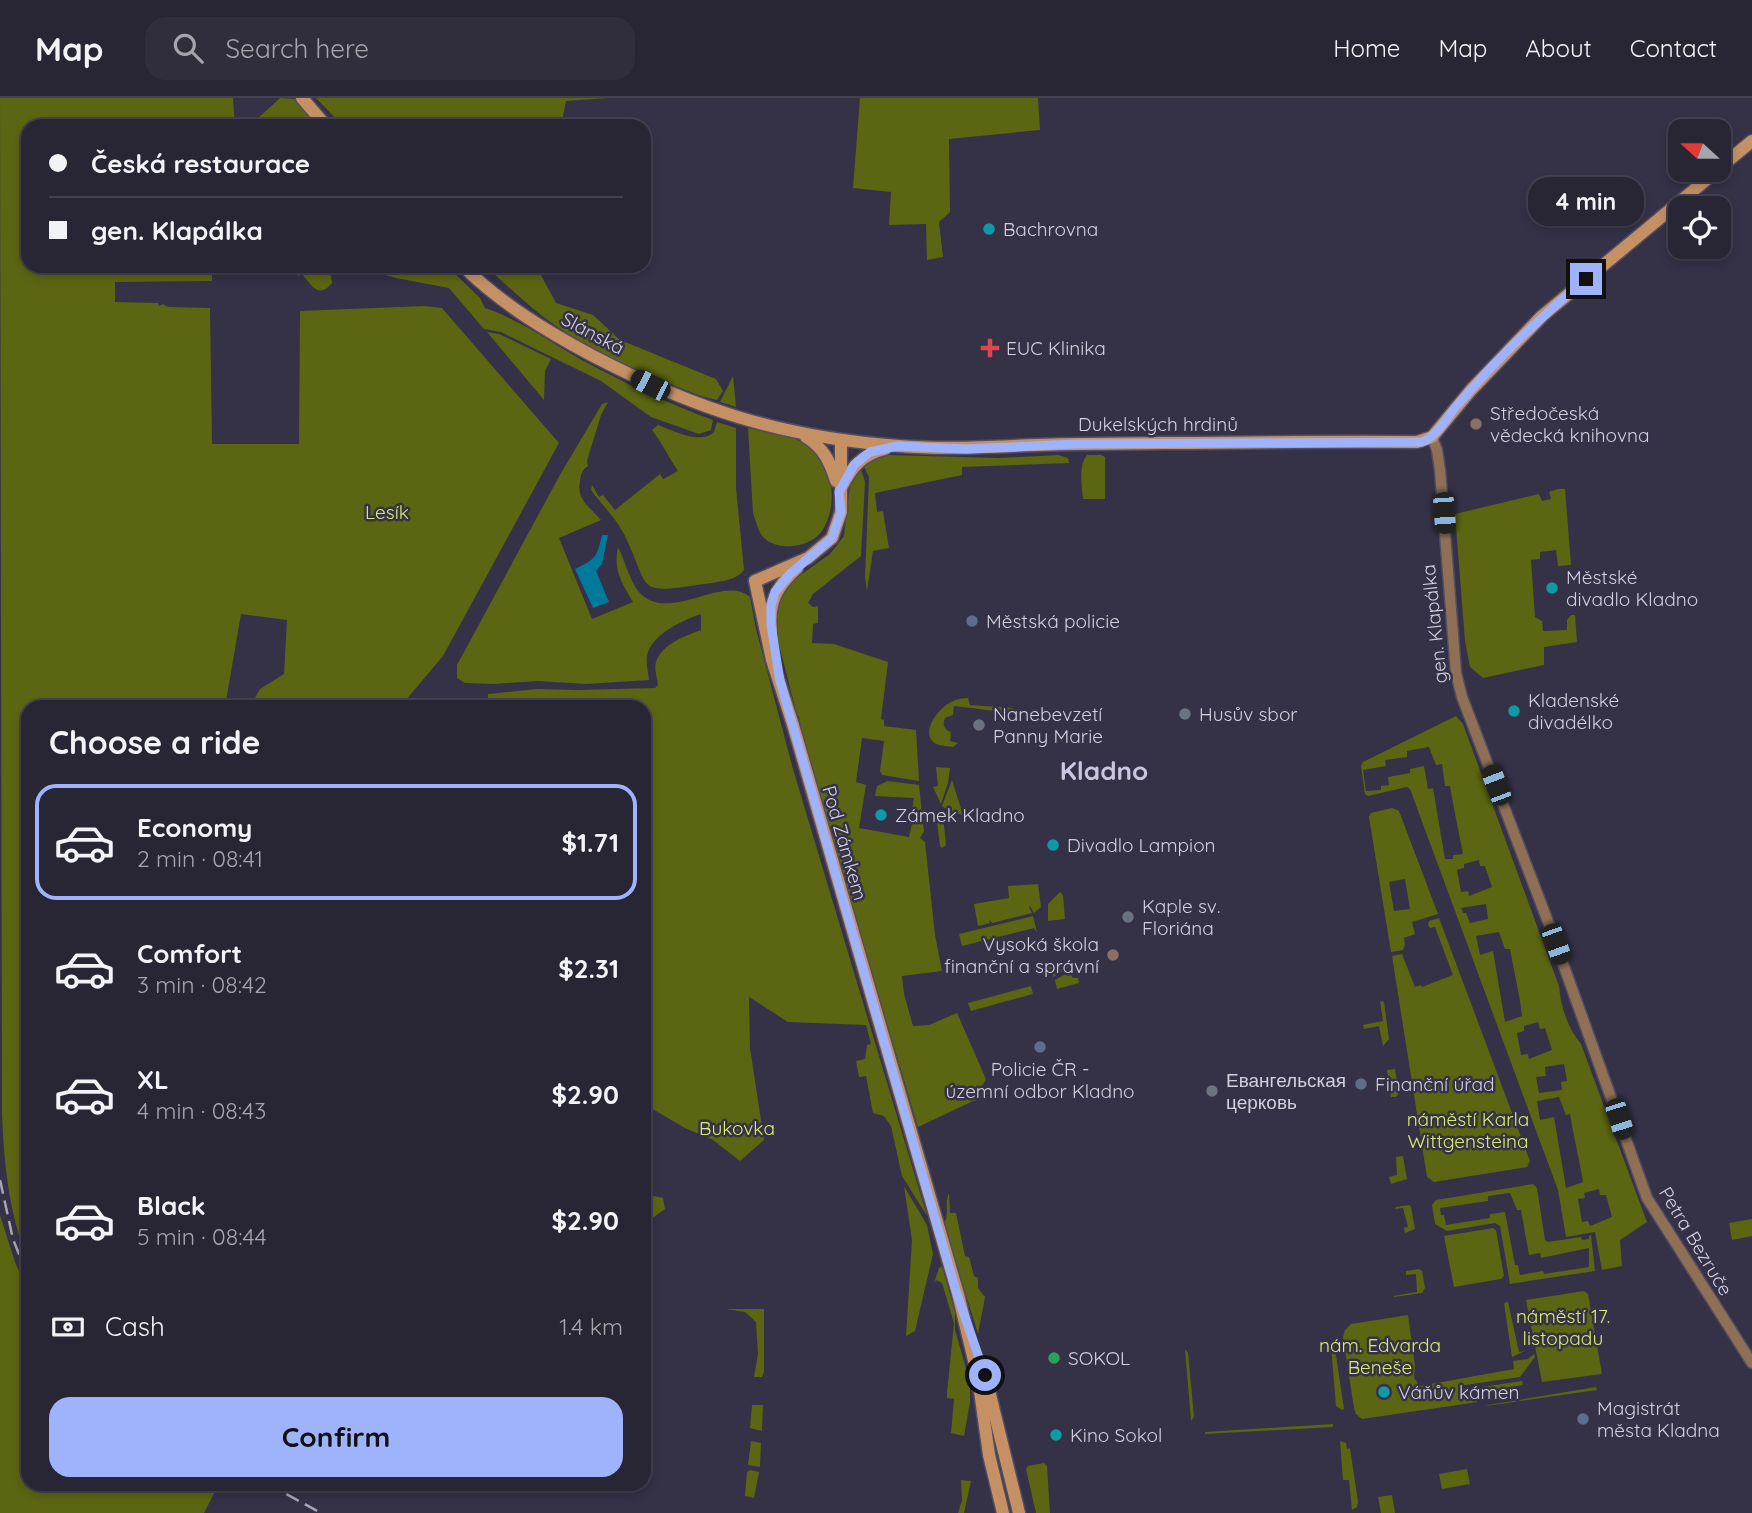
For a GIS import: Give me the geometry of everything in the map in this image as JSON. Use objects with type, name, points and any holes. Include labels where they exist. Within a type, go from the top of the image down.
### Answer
[{"type":"main road","points":[[302,98],[320,119]]},
{"type":"main road","points":[[1731,158],[1752,141]]},
{"type":"main road","points":[[1432,437],[1477,383],[1542,316],[1702,182]]},
{"type":"main road","name":"Slánská","points":[[472,273],[534,323],[650,385],[694,404],[747,421],[841,441]]},
{"type":"main road","points":[[803,435],[819,445],[828,459],[839,492]]},
{"type":"main road","name":"Dukelských hrdinů","points":[[841,441],[966,449],[1076,444],[1418,442],[1432,437]]},
{"type":"main road","name":"Pod Zámkem","points":[[841,441],[841,512],[832,538],[808,558],[755,581],[770,652],[957,1294]]},
{"type":"main road","points":[[839,492],[854,465],[870,452],[897,446]]},
{"type":"main road","points":[[780,681],[772,638],[771,606],[775,592],[781,584],[808,558]]},
{"type":"main road","points":[[957,1294],[976,1343],[1019,1513]]},
{"type":"main road","points":[[957,1294],[978,1377],[989,1455],[1003,1513]]},
{"type":"street","name":"gen. Klapálka","points":[[1432,437],[1440,470],[1455,660],[1462,697]]},
{"type":"street","name":"Petra Bezruče","points":[[1462,697],[1547,919],[1647,1198],[1752,1363]]},
{"type":"green space","name":"Lesík","points":[[0,98],[233,98],[234,119],[21,119],[21,273],[212,273],[212,281],[115,282],[115,302],[210,308],[212,444],[299,444],[300,311],[424,306],[442,308],[559,443],[443,656],[406,700],[254,700],[260,689],[284,674],[287,620],[241,614],[226,700],[21,700],[21,1240],[9,1189],[2,1114]]},
{"type":"green space","points":[[280,98],[296,99],[312,119],[257,119]]},
{"type":"green space","points":[[316,98],[608,98],[566,101],[562,119],[336,119]]},
{"type":"green space","points":[[860,98],[1038,98],[1040,130],[949,139],[950,212],[939,222],[943,257],[927,260],[926,224],[889,225],[891,192],[853,188]]},
{"type":"green space","points":[[296,273],[327,273],[331,276],[332,283],[319,290],[302,274],[298,276]]},
{"type":"green space","points":[[378,273],[454,273],[480,298],[485,308],[522,325],[628,384],[713,420],[711,430],[699,434],[651,417],[601,381],[501,332],[484,329],[449,288]]},
{"type":"green space","points":[[493,273],[540,273],[556,303],[593,315],[620,340],[716,379],[723,391],[717,400],[647,374],[573,337],[529,305]]},
{"type":"green space","points":[[487,332],[499,334],[551,359],[545,371],[544,400]]},
{"type":"green space","points":[[733,376],[736,407],[720,402]]},
{"type":"green space","name":"Bukovka","points":[[608,402],[601,415],[587,461],[588,466],[582,472],[579,488],[585,503],[601,520],[559,538],[592,619],[633,602],[618,570],[618,547],[639,592],[651,601],[680,602],[726,591],[739,591],[750,597],[793,769],[927,1216],[902,1176],[891,1126],[884,1116],[873,1113],[866,1076],[859,1077],[856,1061],[865,1059],[867,1045],[871,1044],[866,1025],[788,1022],[749,997],[750,1048],[764,1140],[740,1161],[713,1140],[685,1128],[651,1108],[651,700],[488,700],[488,694],[537,689],[655,688],[658,685],[655,668],[659,656],[675,642],[701,630],[701,614],[670,628],[652,645],[647,659],[649,680],[586,684],[538,681],[493,684],[465,683],[457,678],[457,665],[561,473],[602,404]]},
{"type":"green space","points":[[717,422],[736,428],[736,488],[744,570],[736,577],[720,582],[654,588],[643,577],[624,534],[591,490],[592,485],[599,497],[603,495],[615,510],[660,474],[663,479],[678,471],[652,430],[658,425],[687,436],[702,437],[714,432]]},
{"type":"green space","points":[[748,428],[800,441],[814,450],[826,467],[832,489],[830,512],[822,531],[810,541],[794,546],[778,545],[760,533],[753,513]]},
{"type":"green space","points":[[888,455],[999,458],[1058,455],[1068,458],[1069,463],[962,467],[962,475],[875,493],[877,512],[883,511],[889,548],[873,551],[867,591],[865,577],[869,477],[862,463]]},
{"type":"green space","points":[[1087,455],[1105,457],[1105,499],[1083,499],[1082,470]]},
{"type":"green space","points":[[860,466],[865,482],[861,556],[813,594],[808,603],[813,607],[818,606],[818,623],[813,624],[812,643],[834,644],[888,662],[881,719],[884,720],[884,726],[916,730],[919,781],[882,775],[880,771],[884,741],[862,738],[856,782],[866,785],[859,828],[909,837],[913,820],[923,823],[924,831],[920,838],[925,842],[935,935],[942,971],[902,976],[904,994],[913,1026],[929,1025],[957,1013],[986,1079],[982,1086],[986,1095],[918,1127],[805,748],[776,633],[776,602],[792,581],[830,554],[844,536],[850,485]]},
{"type":"green space","points":[[1565,489],[1571,565],[1558,566],[1556,550],[1540,552],[1540,559],[1531,560],[1535,617],[1542,621],[1543,631],[1567,630],[1567,620],[1571,615],[1575,615],[1577,642],[1544,647],[1544,665],[1483,678],[1470,667],[1465,641],[1455,514],[1539,494],[1542,501],[1551,499],[1549,492]]},
{"type":"green space","points":[[968,698],[970,705],[1013,708],[1012,713],[954,706],[953,715],[945,718],[944,725],[951,732],[950,741],[958,743],[953,747],[936,744],[929,734],[930,727],[941,709],[951,702]]},
{"type":"green space","points":[[1456,716],[1463,724],[1559,986],[1566,1016],[1581,1044],[1647,1222],[1620,1240],[1622,1266],[1602,1270],[1595,1232],[1566,1237],[1558,1190],[1410,789],[1407,787],[1368,796],[1365,794],[1361,766],[1363,762]],"holes":[[[1429,747],[1436,765],[1442,764],[1445,786],[1450,786],[1463,854],[1453,855],[1453,859],[1445,859],[1433,788],[1428,789],[1424,766],[1410,769],[1410,773],[1388,777],[1389,785],[1381,786],[1381,790],[1366,791],[1363,770],[1386,766],[1385,760],[1407,757],[1407,751]],[[1479,860],[1480,866],[1485,866],[1492,887],[1469,896],[1468,891],[1461,892],[1457,870],[1464,868],[1464,864]],[[1486,904],[1488,919],[1470,923],[1466,913],[1463,913],[1461,908]],[[1499,932],[1505,949],[1510,949],[1522,1016],[1505,1022],[1493,951],[1480,955],[1476,936]],[[1538,1022],[1540,1029],[1545,1028],[1552,1050],[1529,1059],[1528,1054],[1521,1055],[1517,1033],[1524,1031],[1524,1026]],[[1564,1064],[1567,1081],[1561,1082],[1562,1090],[1539,1093],[1536,1077],[1546,1076],[1545,1067]],[[1559,1097],[1566,1115],[1570,1114],[1583,1182],[1566,1188],[1554,1117],[1540,1120],[1537,1101]],[[1599,1189],[1600,1195],[1606,1195],[1612,1217],[1590,1226],[1588,1221],[1582,1222],[1578,1199],[1585,1198],[1584,1193]]]},
{"type":"green space","points":[[936,767],[950,768],[941,804],[933,787],[938,786]]},
{"type":"green space","points":[[952,780],[963,815],[942,806]]},
{"type":"green space","points":[[888,781],[919,785],[922,814],[911,815],[914,798],[875,796],[877,786]]},
{"type":"green space","points":[[1392,808],[1399,811],[1438,914],[1412,922],[1415,934],[1404,938],[1403,950],[1391,952],[1369,817],[1371,813]],"holes":[[[1405,879],[1410,909],[1394,911],[1389,882]]]},
{"type":"green space","points":[[943,816],[946,845],[942,848],[937,822]]},
{"type":"green space","points":[[1038,884],[1041,907],[1034,913],[1030,906],[1032,913],[992,923],[989,919],[990,923],[978,926],[974,904],[1009,898],[1008,886]]},
{"type":"green space","points":[[1060,892],[1063,895],[1065,919],[1048,921],[1048,904]]},
{"type":"green space","points":[[1033,916],[1037,933],[1034,928],[962,946],[959,934]]},
{"type":"green space","name":"náměstí Karla Wittgensteina","points":[[1439,918],[1530,1161],[1527,1167],[1434,1182],[1427,1177],[1392,956],[1402,954],[1415,987],[1422,987],[1453,975],[1435,927],[1430,928],[1428,925],[1429,921]]},
{"type":"green space","points":[[1069,961],[1068,968],[1053,977],[1052,972],[1048,973],[1046,964]]},
{"type":"green space","points":[[1069,972],[1073,978],[1078,978],[1079,983],[1057,989],[1055,980]]},
{"type":"green space","points":[[1031,986],[1033,994],[971,1011],[968,1003]]},
{"type":"green space","points":[[1380,1001],[1384,1002],[1389,1039],[1383,1046],[1379,1026],[1364,1029],[1363,1025],[1383,1021]]},
{"type":"green space","points":[[1395,1069],[1399,1093],[1396,1097],[1391,1097],[1387,1070]]},
{"type":"green space","points":[[1403,1156],[1407,1179],[1391,1184],[1389,1177],[1397,1175],[1396,1157]]},
{"type":"green space","points":[[1533,1184],[1537,1188],[1545,1240],[1548,1242],[1581,1237],[1582,1240],[1589,1239],[1591,1235],[1595,1271],[1510,1284],[1500,1226],[1495,1223],[1447,1231],[1435,1224],[1432,1205],[1436,1200]],"holes":[[[1510,1193],[1517,1210],[1521,1210],[1529,1255],[1540,1253],[1541,1258],[1589,1248],[1589,1267],[1520,1275],[1518,1265],[1515,1265],[1505,1212],[1490,1214],[1490,1218],[1446,1225],[1440,1208],[1488,1201],[1488,1196]]]},
{"type":"green space","points":[[904,1186],[927,1225],[933,1254],[915,1331],[906,1336],[912,1240]]},
{"type":"green space","points":[[949,1193],[950,1213],[956,1213],[965,1256],[969,1257],[974,1276],[978,1278],[978,1288],[985,1297],[978,1334],[944,1223]]},
{"type":"green space","points":[[651,1195],[663,1198],[665,1209],[651,1219]]},
{"type":"green space","points":[[1409,1205],[1415,1229],[1405,1233],[1404,1228],[1408,1227],[1403,1208],[1395,1209]]},
{"type":"green space","points":[[0,1215],[21,1275],[21,1491],[215,1491],[204,1513],[0,1513]]},
{"type":"green space","points":[[1752,1219],[1752,1236],[1732,1240],[1729,1223]]},
{"type":"green space","points":[[1493,1228],[1496,1230],[1504,1276],[1501,1279],[1454,1287],[1444,1236]]},
{"type":"green space","points":[[942,1266],[955,1312],[955,1330],[970,1382],[970,1402],[964,1436],[951,1433],[954,1399],[947,1398],[947,1393],[954,1323],[942,1283],[936,1280],[934,1283]]},
{"type":"green space","points":[[1406,1271],[1422,1271],[1425,1288],[1422,1293],[1394,1297],[1417,1292],[1416,1274],[1406,1275]]},
{"type":"green space","name":"náměstí 17. listopadu","points":[[1584,1291],[1588,1294],[1602,1374],[1542,1382],[1526,1300]]},
{"type":"green space","points":[[1508,1302],[1519,1352],[1525,1351],[1512,1357],[1504,1303]]},
{"type":"green space","points":[[726,1309],[764,1309],[762,1377],[754,1377],[758,1354],[756,1322],[745,1312]]},
{"type":"green space","name":"nám. Edvarda Beneše","points":[[1408,1315],[1415,1366],[1414,1378],[1420,1386],[1514,1369],[1513,1361],[1528,1359],[1534,1354],[1535,1357],[1520,1377],[1459,1386],[1460,1390],[1478,1402],[1362,1419],[1354,1408],[1343,1337],[1345,1330],[1351,1324]]},
{"type":"green space","points":[[1334,1342],[1344,1409],[1342,1410],[1336,1406],[1331,1346]]},
{"type":"green space","points":[[1185,1349],[1188,1353],[1194,1417],[1191,1421]]},
{"type":"green space","points":[[1522,1381],[1523,1385],[1485,1391],[1482,1387]]},
{"type":"green space","points":[[1596,1387],[1597,1390],[1486,1406],[1488,1405]]},
{"type":"green space","points":[[752,1405],[763,1405],[762,1431],[750,1428]]},
{"type":"green space","points":[[1333,1424],[1333,1427],[1205,1434],[1205,1432]]},
{"type":"green space","points":[[751,1441],[761,1443],[760,1467],[748,1465]]},
{"type":"green space","points":[[1340,1441],[1346,1443],[1347,1449],[1350,1448],[1358,1502],[1357,1507],[1352,1510],[1349,1480],[1343,1480]]},
{"type":"green space","points":[[1044,1463],[1047,1466],[1050,1513],[1036,1513],[1026,1469],[1028,1466]]},
{"type":"green space","points":[[1467,1469],[1470,1484],[1442,1489],[1439,1474]]},
{"type":"green space","points":[[747,1472],[759,1472],[754,1498],[745,1496]]},
{"type":"green space","points":[[961,1480],[971,1481],[964,1513],[958,1513],[962,1500]]},
{"type":"green space","points":[[1392,1495],[1395,1513],[1381,1513],[1378,1497]]},
{"type":"water","points":[[602,535],[608,535],[602,564],[596,571],[609,602],[593,608],[575,569],[594,556]]},
{"type":"railway","points":[[0,1180],[13,1239],[21,1259]]},
{"type":"railway","points":[[281,1491],[321,1513]]},
{"type":"place","name":"Bachrovna","points":[[989,229]]},
{"type":"place","name":"EUC Klinika","points":[[990,348]]},
{"type":"place","name":"Středočeská vědecká knihovna","points":[[1476,424]]},
{"type":"place","name":"Městské divadlo Kladno","points":[[1552,588]]},
{"type":"place","name":"Městská policie","points":[[972,621]]},
{"type":"place","name":"Kladenské divadélko","points":[[1514,711]]},
{"type":"place","name":"Husův sbor","points":[[1185,714]]},
{"type":"place","name":"Nanebevzetí Panny Marie","points":[[979,725]]},
{"type":"place","name":"Zámek Kladno","points":[[881,815]]},
{"type":"place","name":"Divadlo Lampion","points":[[1053,845]]},
{"type":"place","name":"Kaple sv. Floriána","points":[[1128,917]]},
{"type":"place","name":"Vysoká škola finanční a správní","points":[[1113,955]]},
{"type":"place","name":"Policie ČR - územní odbor Kladno","points":[[1040,1047]]},
{"type":"place","name":"Finanční úřad","points":[[1361,1084]]},
{"type":"place","name":"Евангельская церковь","points":[[1212,1091]]},
{"type":"place","name":"SOKOL","points":[[1054,1358]]},
{"type":"place","name":"Váňův kámen","points":[[1384,1392]]},
{"type":"place","name":"Magistrát města Kladna","points":[[1583,1419]]},
{"type":"place","name":"Kino Sokol","points":[[1056,1435]]},
{"type":"district","name":"Kladno","points":[[1104,771]]},
{"type":"route","points":[[985,1375],[957,1294],[780,681],[771,625],[771,606],[775,592],[790,574],[832,538],[841,512],[839,492],[854,465],[870,452],[897,446],[966,449],[1076,444],[1422,442],[1432,437],[1471,390],[1542,316],[1586,279]]}]
